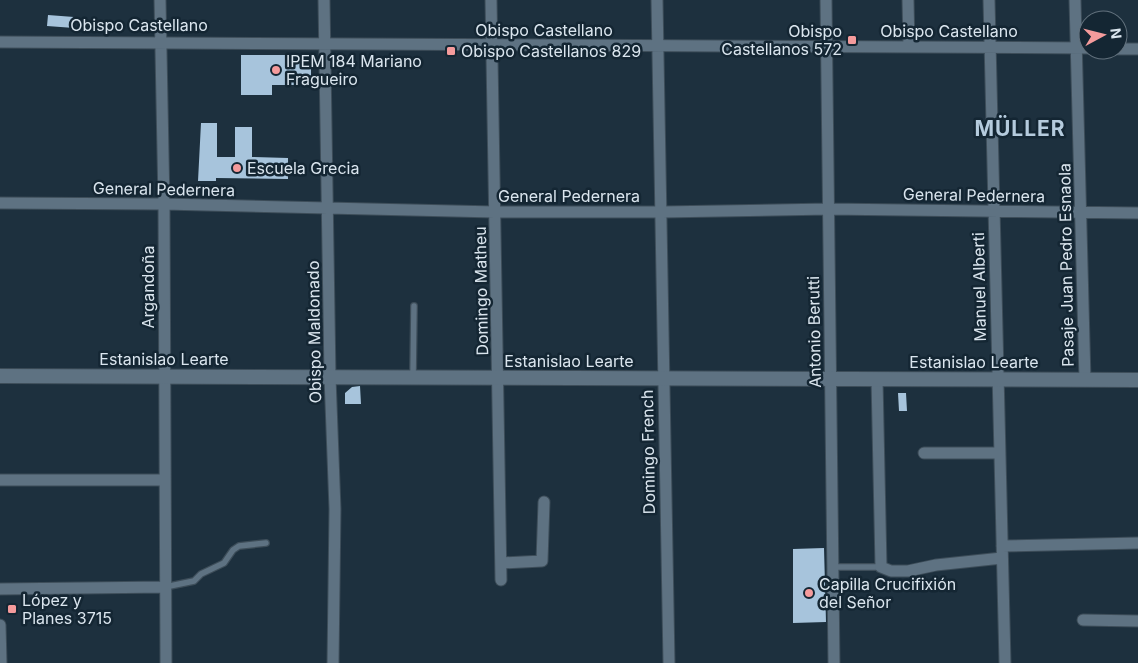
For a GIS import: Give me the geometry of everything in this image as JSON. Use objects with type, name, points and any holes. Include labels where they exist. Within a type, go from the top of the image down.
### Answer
[{"type":"street","name":"Argandoña","points":[[160,0],[164,204],[166,663]]},
{"type":"street","name":"Obispo Maldonado","points":[[324,0],[330,377],[335,509],[333,663]]},
{"type":"street","name":"Domingo Matheu","points":[[491,0],[501,580]]},
{"type":"street","name":"Domingo French","points":[[657,0],[668,663]]},
{"type":"street","name":"Antonio Berutti","points":[[826,0],[834,663]]},
{"type":"street","points":[[908,0],[909,47]]},
{"type":"street","name":"Manuel Alberti","points":[[989,0],[1005,663]]},
{"type":"street","name":"Pasaje Juan Pedro Esnaola","points":[[1075,0],[1078,21]]},
{"type":"street","name":"Obispo Castellano","points":[[0,42],[160,41],[493,46],[1078,48]]},
{"type":"street","name":"Pasaje Juan Pedro Esnaola","points":[[1082,60],[1081,212],[1085,380]]},
{"type":"street","name":"General Pedernera","points":[[0,203],[164,204],[495,212],[829,209],[1138,213]]},
{"type":"street","name":"Estanislao Learte","points":[[0,376],[1138,380]]},
{"type":"street","points":[[877,379],[881,567],[891,572],[908,571],[1002,552],[1138,543]]},
{"type":"street","points":[[924,453],[1000,453]]},
{"type":"street","points":[[0,480],[164,480]]},
{"type":"street","points":[[501,563],[542,561],[544,502]]},
{"type":"street","points":[[0,589],[165,587]]},
{"type":"street","points":[[1084,620],[1138,621]]},
{"type":"street","points":[[0,625],[1,663]]},
{"type":"lane","points":[[413,378],[414,306]]},
{"type":"lane","points":[[165,587],[194,582],[201,574],[224,563],[233,550],[239,546],[266,543]]},
{"type":"lane","points":[[832,567],[881,567]]},
{"type":"building","points":[[48,15],[74,17],[74,28],[47,26]]},
{"type":"building","name":"IPEM 184 Mariano Fragueiro","points":[[241,55],[311,55],[311,85],[272,85],[272,95],[241,95]]},
{"type":"building","points":[[201,123],[217,123],[217,157],[235,157],[235,127],[252,127],[252,157],[288,158],[288,179],[216,178],[216,181],[198,181]]},
{"type":"building","points":[[360,386],[361,404],[345,404],[345,393],[352,387]]},
{"type":"building","points":[[898,393],[906,393],[907,411],[899,411]]},
{"type":"building","name":"Capilla Crucifixión del Señor","points":[[824,548],[826,622],[793,623],[793,549]]},
{"type":"place","name":"Obispo Castellanos 572","points":[[852,40]]},
{"type":"place","name":"Obispo Castellanos 829","points":[[451,51]]},
{"type":"place","name":"IPEM 184 Mariano Fragueiro","points":[[276,70]]},
{"type":"place","name":"Escuela Grecia","points":[[237,168]]},
{"type":"place","name":"Capilla Crucifixión del Señor","points":[[809,593]]},
{"type":"place","name":"López y Planes 3715","points":[[12,609]]},
{"type":"district","name":"MÜLLER","points":[[1020,129]]}]
